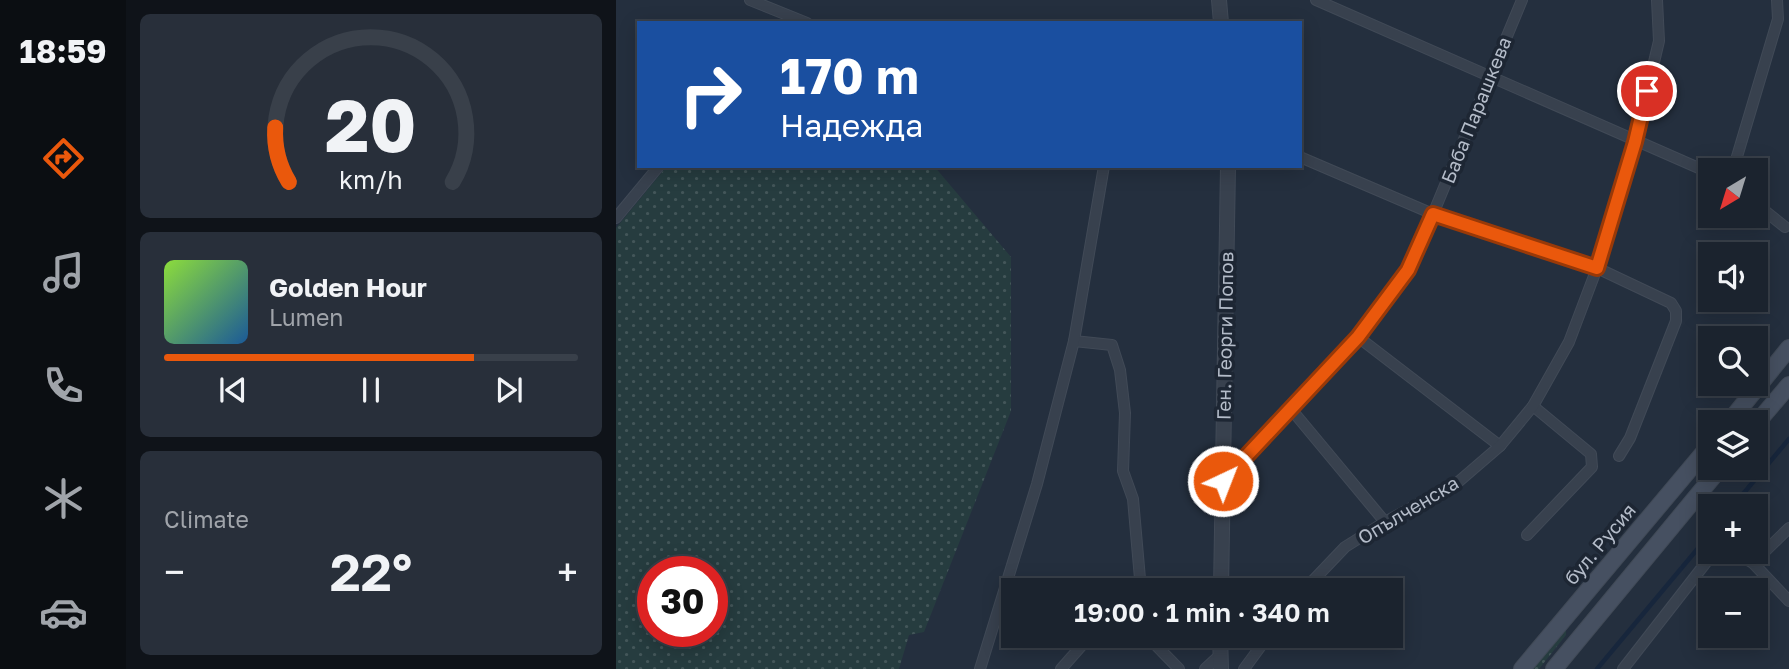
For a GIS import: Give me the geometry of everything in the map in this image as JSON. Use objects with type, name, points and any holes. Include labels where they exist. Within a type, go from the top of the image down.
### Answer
[{"type":"main road","points":[[1739,410],[1789,348]]},
{"type":"main road","points":[[1768,410],[1789,385]]},
{"type":"main road","name":"бул. Русия","points":[[1521,669],[1698,459]]},
{"type":"main road","points":[[1555,669],[1710,480]]},
{"type":"street","points":[[751,0],[802,21]]},
{"type":"street","points":[[1219,0],[1221,21]]},
{"type":"street","points":[[1316,0],[1698,168]]},
{"type":"street","name":"Баба Парашкева","points":[[1223,481],[1358,337],[1408,270],[1522,0]]},
{"type":"street","name":"Опълченска","points":[[1312,578],[1345,547],[1457,483],[1500,446],[1534,406],[1569,342],[1597,268],[1635,142],[1659,41],[1657,0]]},
{"type":"street","points":[[1737,158],[1778,19],[1777,0]]},
{"type":"street","points":[[774,21],[781,12]]},
{"type":"street","points":[[1302,158],[1433,214],[1597,268],[1671,303],[1676,311],[1676,321],[1630,438],[1619,456]]},
{"type":"street","points":[[616,218],[657,168]]},
{"type":"street","points":[[980,669],[1037,484],[1074,341],[1104,168]]},
{"type":"street","name":"Ген. Георги Попов","points":[[1221,578],[1228,168]]},
{"type":"street","points":[[1768,214],[1784,227]]},
{"type":"street","points":[[1358,337],[1500,446]]},
{"type":"street","points":[[1074,341],[1112,345],[1120,370],[1125,414],[1123,471],[1133,499],[1140,578]]},
{"type":"street","points":[[1527,535],[1592,467],[1593,461],[1591,454],[1534,406]]},
{"type":"street","points":[[1291,409],[1385,522]]},
{"type":"street","points":[[1768,548],[1789,528]]},
{"type":"street","points":[[1623,669],[1705,564]]},
{"type":"street","points":[[1754,564],[1789,601]]},
{"type":"street","points":[[1061,669],[1080,648]]},
{"type":"street","points":[[1159,648],[1179,669]]},
{"type":"street","points":[[1244,669],[1259,648]]},
{"type":"street","points":[[1205,669],[1220,662]]},
{"type":"green space","points":[[665,168],[936,168],[1011,257],[1011,411],[924,632],[909,635],[899,669],[616,669],[616,228]]},
{"type":"green space","points":[[1566,627],[1566,635],[1539,669],[1529,669]]},
{"type":"waterway","points":[[1743,494],[1789,439]]},
{"type":"waterway","points":[[1597,669],[1698,548]]},
{"type":"route","points":[[1223,481],[1358,337],[1408,270],[1433,214],[1597,268],[1635,142],[1647,91]]}]
